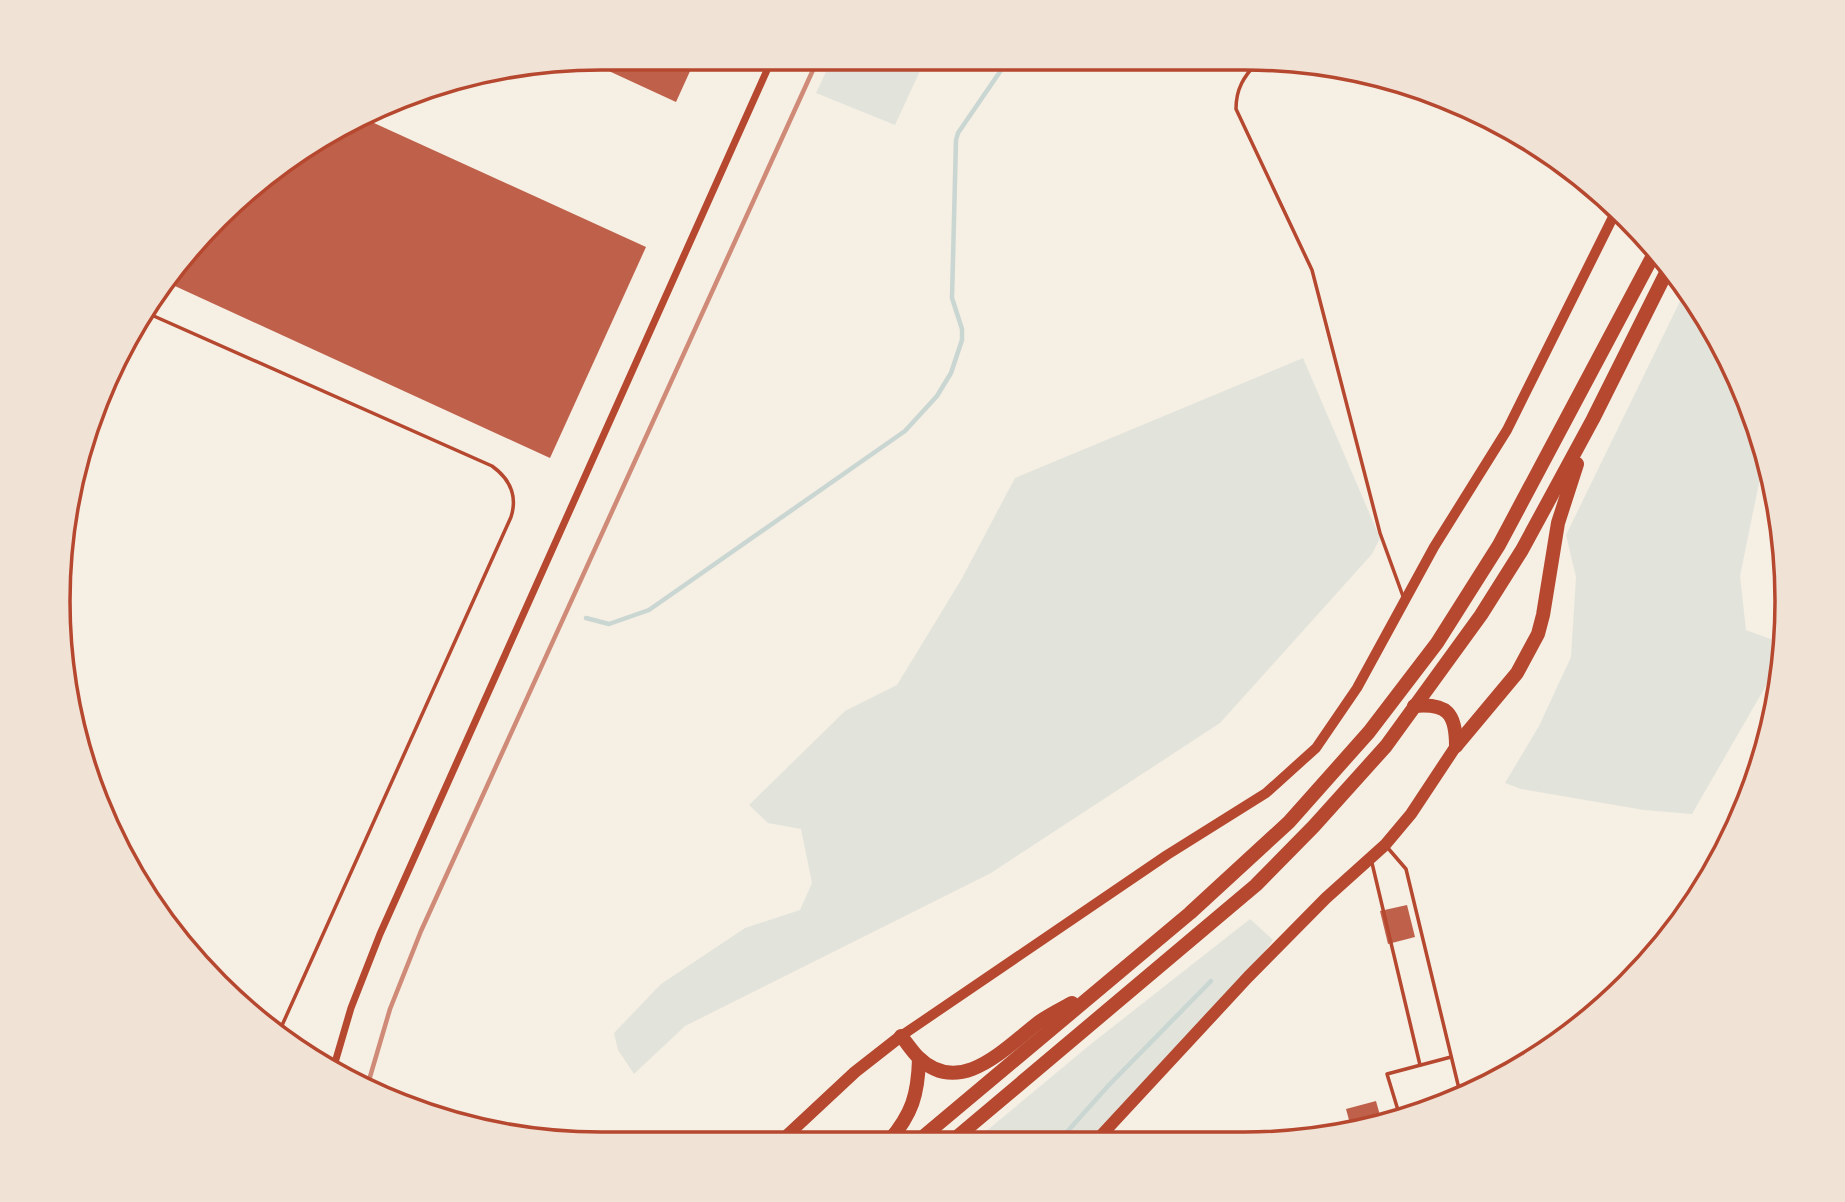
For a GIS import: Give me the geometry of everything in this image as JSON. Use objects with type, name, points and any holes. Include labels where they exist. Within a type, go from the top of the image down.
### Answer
[{"type":"highway","points":[[929,1132],[1190,913],[1289,822],[1339,768],[1410,681],[1499,545],[1651,260]]},
{"type":"highway","points":[[963,1132],[1256,885],[1386,746],[1481,615],[1522,550],[1593,419],[1664,277]]},
{"type":"highway","points":[[1456,746],[1517,673],[1538,634],[1544,614],[1558,523],[1593,419]]},
{"type":"highway","points":[[1414,706],[1430,705],[1444,709],[1456,727],[1456,746]]},
{"type":"highway","points":[[901,1036],[919,1059],[938,1070],[972,1071],[988,1063],[1042,1020],[1101,987]]},
{"type":"highway","points":[[896,1132],[914,1104],[919,1084],[919,1059]]},
{"type":"main road","points":[[1104,1132],[1258,967],[1326,898],[1385,845],[1411,814],[1456,746]]},
{"type":"main road","points":[[791,1132],[855,1072],[901,1036]]},
{"type":"street","points":[[335,1061],[351,1007],[380,934],[767,70]]},
{"type":"street","points":[[901,1036],[1167,855],[1266,793],[1316,748],[1357,688],[1434,547],[1507,430],[1612,219]]},
{"type":"lane","points":[[1250,70],[1241,80],[1236,109],[1312,270],[1380,533],[1404,601]]},
{"type":"lane","points":[[153,316],[492,466],[506,479],[513,494],[510,517],[282,1025]]},
{"type":"lane","points":[[1385,845],[1406,869],[1458,1087]]},
{"type":"lane","points":[[1371,858],[1420,1065]]},
{"type":"lane","points":[[1398,1109],[1387,1074],[1451,1057]]},
{"type":"shaded area","points":[[827,70],[920,70],[895,125],[816,93]]},
{"type":"shaded area","points":[[1681,299],[1704,336],[1735,398],[1757,464],[1761,479],[1740,576],[1746,630],[1774,640],[1768,681],[1692,814],[1644,810],[1521,789],[1505,783],[1539,726],[1571,657],[1576,577],[1566,535]]},
{"type":"shaded area","points":[[1303,358],[1380,538],[1372,554],[1220,723],[991,873],[685,1026],[634,1074],[618,1050],[614,1033],[661,984],[745,928],[800,910],[812,883],[801,829],[768,823],[749,805],[845,711],[897,685],[961,580],[1015,478]]},
{"type":"shaded area","points":[[1250,919],[1273,940],[1236,992],[1096,1132],[985,1132],[1091,1044]]},
{"type":"building","points":[[607,70],[691,70],[676,102]]},
{"type":"building","points":[[372,122],[646,247],[550,458],[174,286],[202,251],[251,202],[306,159]]},
{"type":"building","points":[[1407,905],[1415,937],[1388,944],[1380,911]]},
{"type":"building","points":[[1376,1101],[1380,1114],[1349,1122],[1346,1109]]},
{"type":"waterway","points":[[586,618],[609,624],[649,610],[905,431],[937,396],[951,373],[962,340],[962,329],[952,298],[956,140],[958,133],[1001,70]]},
{"type":"waterway","points":[[1067,1132],[1211,981]]},
{"type":"railway","points":[[369,1079],[390,1009],[421,931],[813,70]]}]
